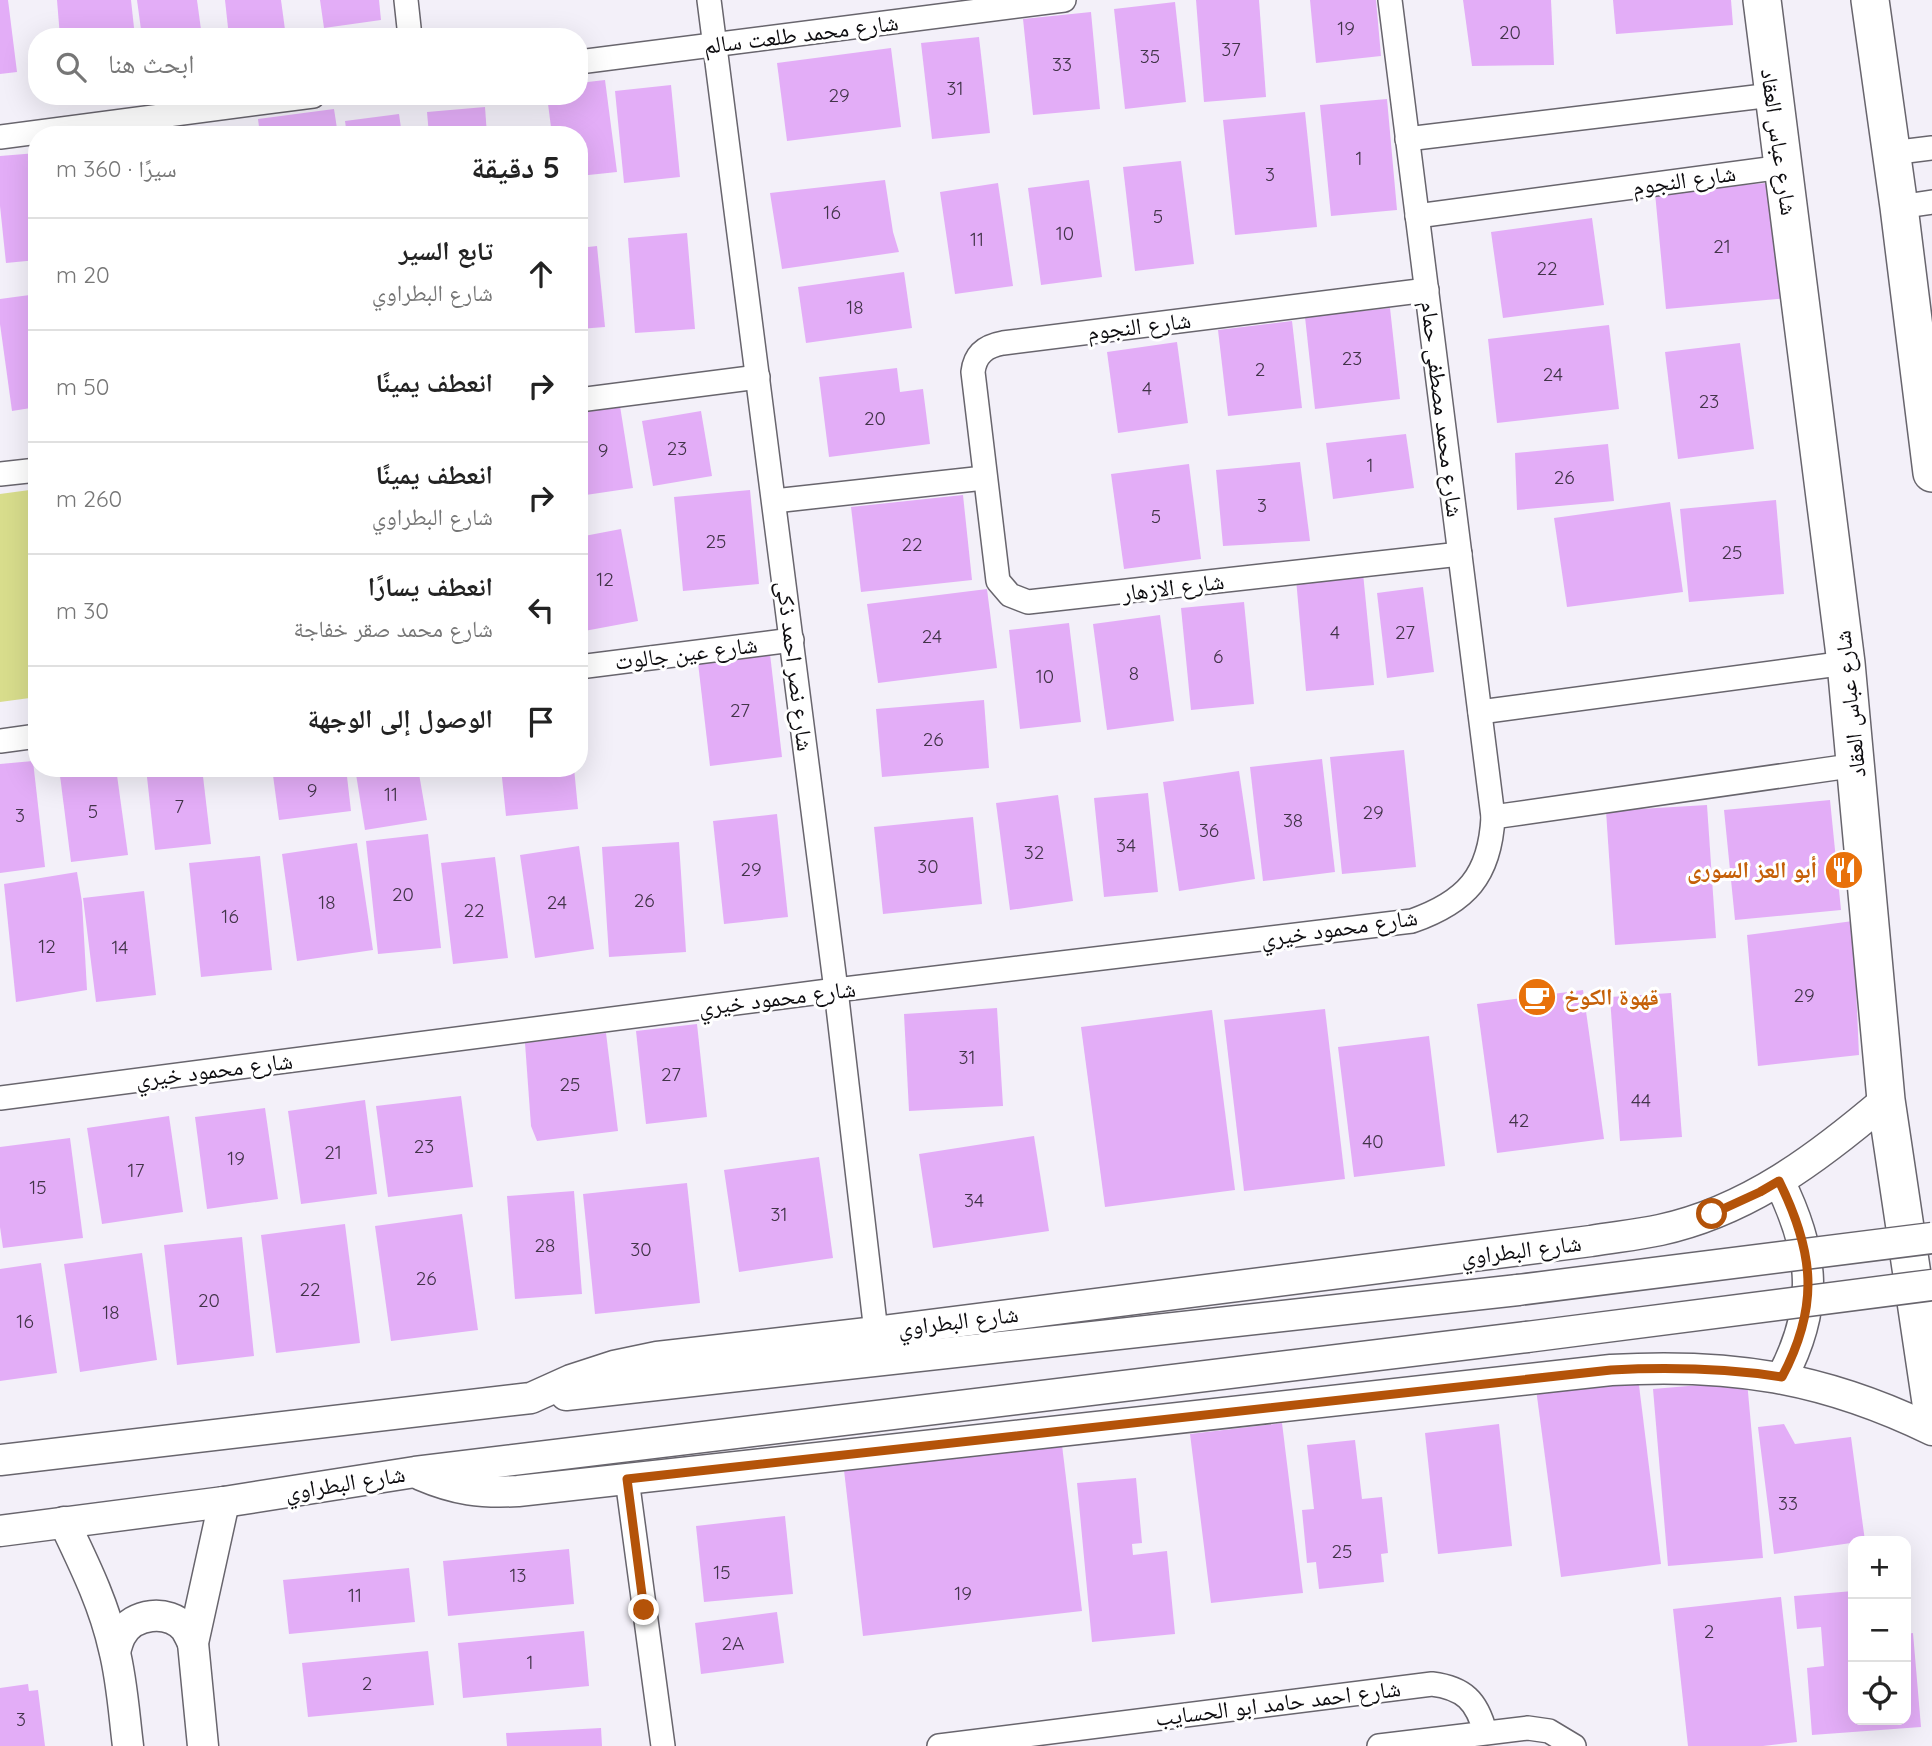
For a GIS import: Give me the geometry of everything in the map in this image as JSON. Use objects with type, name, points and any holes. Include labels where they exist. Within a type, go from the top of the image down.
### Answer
[{"type":"main road","name":"شارع عباس العقاد","points":[[1762,0],[1846,663],[1886,1100],[1932,1409]]},
{"type":"main road","points":[[1870,0],[1891,153],[1915,204],[1932,473]]},
{"type":"street","points":[[406,0],[409,28]]},
{"type":"street","name":"شارع نصر احمد ذكى","points":[[709,0],[836,990],[876,1332]]},
{"type":"street","name":"شارع محمد طلعت سالم","points":[[588,61],[1063,0]]},
{"type":"street","name":"شارع محمد مصطفى حمام","points":[[1390,0],[1493,817]]},
{"type":"street","points":[[1407,139],[1772,95]]},
{"type":"street","points":[[78,126],[243,105]]},
{"type":"street","points":[[0,136],[28,132]]},
{"type":"street","points":[[1891,153],[1932,148]]},
{"type":"street","name":"شارع النجوم","points":[[1417,216],[1783,167]]},
{"type":"street","name":"شارع النجوم","points":[[984,478],[973,372],[977,358],[988,347],[1427,289]]},
{"type":"street","points":[[588,399],[758,377]]},
{"type":"street","points":[[0,474],[28,471]]},
{"type":"street","points":[[774,501],[984,478]]},
{"type":"street","name":"شارع الازهار","points":[[984,478],[998,581],[1010,596],[1028,603],[1460,554]]},
{"type":"street","name":"شارع عين جالوت","points":[[588,666],[792,640]]},
{"type":"street","points":[[1480,712],[1846,663]]},
{"type":"street","points":[[0,741],[28,737]]},
{"type":"street","points":[[1493,817],[1857,765]]},
{"type":"street","name":"شارع محمود خيري","points":[[0,1098],[836,990],[1412,921],[1450,904],[1466,892],[1487,858],[1493,817]]},
{"type":"street","name":"شارع البطراوي","points":[[0,1460],[531,1398],[592,1373],[657,1357],[876,1332],[1661,1230],[1712,1214],[1760,1192],[1806,1165],[1886,1100]]},
{"type":"street","points":[[1779,1181],[1802,1233],[1808,1282],[1802,1332],[1782,1377]]},
{"type":"street","points":[[531,1398],[1518,1290],[1932,1238]]},
{"type":"street","points":[[415,1472],[1932,1285]]},
{"type":"street","name":"شارع البطراوي","points":[[0,1531],[224,1502],[415,1472],[447,1486],[483,1493],[1611,1370],[1700,1368],[1782,1377],[1860,1398],[1932,1430]]},
{"type":"street","points":[[627,1479],[663,1746]]},
{"type":"street","points":[[203,1746],[193,1643],[224,1502]]},
{"type":"street","points":[[64,1522],[94,1585],[115,1651],[128,1746]]},
{"type":"street","points":[[115,1651],[121,1634],[134,1621],[151,1615],[169,1617],[184,1627],[193,1643]]},
{"type":"street","name":"شارع احمد حامد ابو الحسايب","points":[[939,1746],[1432,1684],[1461,1692],[1473,1702],[1481,1714],[1485,1732]]},
{"type":"street","points":[[1379,1746],[1528,1728],[1549,1731],[1574,1746]]},
{"type":"green space","points":[[28,490],[28,698],[0,702],[0,494]]},
{"type":"building","points":[[0,0],[8,0],[17,72],[0,74]]},
{"type":"building","points":[[57,0],[131,0],[134,28],[59,28]]},
{"type":"building","points":[[137,0],[197,0],[201,28],[141,28]]},
{"type":"building","points":[[225,0],[281,0],[285,28],[228,28]]},
{"type":"building","points":[[320,0],[379,0],[381,20],[324,28]]},
{"type":"building","points":[[1196,0],[1259,0],[1266,97],[1204,102]]},
{"type":"building","points":[[1310,0],[1376,0],[1381,56],[1316,63]]},
{"type":"building","points":[[1463,0],[1551,0],[1554,65],[1472,66]]},
{"type":"building","points":[[1613,0],[1731,0],[1733,25],[1616,34]]},
{"type":"building","points":[[1175,2],[1186,102],[1125,109],[1114,9]]},
{"type":"building","points":[[1091,12],[1100,109],[1033,115],[1023,19]]},
{"type":"building","points":[[979,37],[990,133],[932,139],[921,43]]},
{"type":"building","points":[[891,48],[901,127],[787,141],[777,63]]},
{"type":"building","points":[[605,80],[617,172],[588,175],[588,126],[551,126],[548,105],[588,105],[588,82]]},
{"type":"building","points":[[671,85],[680,177],[624,183],[615,91]]},
{"type":"building","points":[[1387,99],[1397,210],[1331,216],[1320,105]]},
{"type":"building","points":[[485,107],[486,126],[428,126],[427,112]]},
{"type":"building","points":[[334,109],[337,126],[259,126],[258,119]]},
{"type":"building","points":[[1305,112],[1317,227],[1235,235],[1223,120]]},
{"type":"building","points":[[399,114],[401,126],[346,126],[345,121]]},
{"type":"building","points":[[28,154],[28,261],[6,263],[0,206],[0,156]]},
{"type":"building","points":[[1181,161],[1194,264],[1135,271],[1123,167]]},
{"type":"building","points":[[885,180],[899,252],[782,269],[770,193]]},
{"type":"building","points":[[1089,180],[1102,277],[1041,285],[1028,188]]},
{"type":"building","points":[[1777,182],[1788,298],[1666,309],[1655,193]]},
{"type":"building","points":[[998,183],[1013,286],[955,294],[940,192]]},
{"type":"building","points":[[1592,218],[1604,305],[1503,318],[1491,232]]},
{"type":"building","points":[[687,233],[695,329],[635,333],[628,238]]},
{"type":"building","points":[[597,246],[605,327],[588,328],[588,247]]},
{"type":"building","points":[[904,272],[912,328],[806,343],[798,287]]},
{"type":"building","points":[[28,295],[28,408],[12,411],[0,324],[0,299]]},
{"type":"building","points":[[1390,308],[1400,399],[1315,409],[1305,317]]},
{"type":"building","points":[[1292,321],[1302,408],[1228,416],[1218,330]]},
{"type":"building","points":[[1609,325],[1619,409],[1497,423],[1488,339]]},
{"type":"building","points":[[1177,342],[1188,423],[1118,433],[1107,352]]},
{"type":"building","points":[[1740,343],[1754,449],[1678,459],[1665,352]]},
{"type":"building","points":[[897,368],[900,392],[923,389],[930,444],[829,457],[819,377]]},
{"type":"building","points":[[620,406],[633,488],[588,495],[588,411]]},
{"type":"building","points":[[701,411],[712,476],[653,486],[642,421]]},
{"type":"building","points":[[1406,434],[1414,488],[1333,499],[1326,443]]},
{"type":"building","points":[[1608,444],[1614,501],[1517,510],[1515,453]]},
{"type":"building","points":[[1300,462],[1310,541],[1223,546],[1216,470]]},
{"type":"building","points":[[1189,464],[1201,559],[1124,569],[1111,474]]},
{"type":"building","points":[[750,490],[759,584],[683,591],[674,497]]},
{"type":"building","points":[[963,495],[972,580],[861,592],[851,507]]},
{"type":"building","points":[[1776,500],[1784,594],[1689,602],[1680,509]]},
{"type":"building","points":[[1670,502],[1683,592],[1567,607],[1554,518]]},
{"type":"building","points":[[621,529],[638,621],[588,630],[588,535]]},
{"type":"building","points":[[1363,573],[1374,685],[1306,691],[1296,579]]},
{"type":"building","points":[[1423,587],[1434,672],[1387,678],[1377,593]]},
{"type":"building","points":[[987,589],[997,668],[878,683],[867,604]]},
{"type":"building","points":[[1244,602],[1254,704],[1191,710],[1181,608]]},
{"type":"building","points":[[1160,615],[1174,721],[1107,730],[1093,624]]},
{"type":"building","points":[[1069,623],[1081,722],[1020,729],[1009,630]]},
{"type":"building","points":[[770,654],[782,757],[710,766],[698,663]]},
{"type":"building","points":[[984,700],[989,768],[882,777],[876,709]]},
{"type":"building","points":[[1404,750],[1416,867],[1342,874],[1330,757]]},
{"type":"building","points":[[1322,759],[1335,872],[1263,881],[1250,767]]},
{"type":"building","points":[[28,761],[28,777],[35,777],[45,867],[0,873],[0,764]]},
{"type":"building","points":[[1239,771],[1255,879],[1179,891],[1163,782]]},
{"type":"building","points":[[60,777],[117,777],[128,855],[71,862]]},
{"type":"building","points":[[147,777],[203,777],[211,844],[155,850]]},
{"type":"building","points":[[273,777],[347,777],[351,811],[279,820]]},
{"type":"building","points":[[356,777],[420,777],[427,820],[365,830]]},
{"type":"building","points":[[502,777],[575,777],[578,809],[506,816]]},
{"type":"building","points":[[1148,793],[1158,892],[1104,897],[1094,798]]},
{"type":"building","points":[[1058,795],[1073,901],[1010,910],[996,803]]},
{"type":"building","points":[[1830,800],[1841,910],[1735,920],[1724,810]]},
{"type":"building","points":[[1707,805],[1716,938],[1615,945],[1606,811]]},
{"type":"building","points":[[777,814],[788,917],[724,924],[713,821]]},
{"type":"building","points":[[973,817],[982,904],[883,914],[874,827]]},
{"type":"building","points":[[428,834],[441,948],[378,954],[366,841]]},
{"type":"building","points":[[679,842],[686,952],[609,957],[602,847]]},
{"type":"building","points":[[357,843],[373,950],[297,961],[282,854]]},
{"type":"building","points":[[579,846],[594,949],[535,958],[520,855]]},
{"type":"building","points":[[260,856],[272,970],[201,977],[189,863]]},
{"type":"building","points":[[495,857],[508,958],[453,964],[441,863]]},
{"type":"building","points":[[77,872],[82,902],[87,990],[16,1002],[4,884]]},
{"type":"building","points":[[144,891],[156,995],[96,1002],[83,898]]},
{"type":"building","points":[[1853,921],[1859,1055],[1758,1066],[1747,935]]},
{"type":"building","points":[[1583,990],[1604,1139],[1497,1153],[1477,1004]]},
{"type":"building","points":[[1671,993],[1682,1137],[1620,1141],[1610,997]]},
{"type":"building","points":[[997,1008],[1003,1106],[909,1111],[904,1014]]},
{"type":"building","points":[[1325,1009],[1345,1179],[1244,1191],[1224,1020]]},
{"type":"building","points":[[1212,1010],[1235,1190],[1105,1207],[1081,1027]]},
{"type":"building","points":[[697,1024],[707,1117],[646,1124],[636,1031]]},
{"type":"building","points":[[606,1033],[618,1131],[537,1141],[531,1126],[525,1043]]},
{"type":"building","points":[[1429,1036],[1445,1166],[1354,1177],[1338,1047]]},
{"type":"building","points":[[461,1096],[473,1187],[388,1197],[376,1106]]},
{"type":"building","points":[[365,1100],[377,1194],[301,1204],[288,1111]]},
{"type":"building","points":[[265,1108],[278,1199],[207,1209],[195,1117]]},
{"type":"building","points":[[169,1116],[183,1212],[102,1224],[87,1128]]},
{"type":"building","points":[[1034,1136],[1049,1231],[933,1248],[919,1154]]},
{"type":"building","points":[[70,1138],[83,1238],[3,1248],[0,1227],[0,1147]]},
{"type":"building","points":[[819,1157],[833,1258],[739,1272],[724,1170]]},
{"type":"building","points":[[687,1183],[700,1303],[595,1314],[583,1194]]},
{"type":"building","points":[[574,1191],[582,1294],[515,1299],[507,1196]]},
{"type":"building","points":[[462,1214],[478,1330],[391,1341],[375,1226]]},
{"type":"building","points":[[345,1224],[360,1343],[276,1353],[261,1235]]},
{"type":"building","points":[[242,1237],[254,1356],[177,1365],[164,1245]]},
{"type":"building","points":[[142,1253],[157,1360],[80,1372],[64,1264]]},
{"type":"building","points":[[41,1263],[57,1373],[0,1381],[0,1269]]},
{"type":"building","points":[[1638,1377],[1661,1564],[1561,1577],[1536,1389]]},
{"type":"building","points":[[1747,1381],[1763,1558],[1668,1566],[1653,1389]]},
{"type":"building","points":[[1282,1423],[1303,1593],[1211,1603],[1190,1434]]},
{"type":"building","points":[[1499,1424],[1512,1546],[1438,1554],[1425,1433]]},
{"type":"building","points":[[1784,1424],[1795,1444],[1851,1437],[1864,1536],[1848,1536],[1848,1543],[1774,1554],[1758,1427]]},
{"type":"building","points":[[1355,1440],[1362,1499],[1382,1497],[1388,1553],[1381,1554],[1384,1582],[1319,1589],[1316,1562],[1307,1563],[1302,1510],[1314,1509],[1307,1445]]},
{"type":"building","points":[[1062,1445],[1082,1611],[863,1636],[844,1470]]},
{"type":"building","points":[[1136,1478],[1142,1543],[1132,1544],[1133,1555],[1167,1551],[1175,1634],[1092,1642],[1077,1483]]},
{"type":"building","points":[[785,1516],[793,1594],[704,1602],[696,1526]]},
{"type":"building","points":[[569,1549],[574,1604],[448,1616],[443,1561]]},
{"type":"building","points":[[409,1568],[415,1622],[289,1634],[283,1580]]},
{"type":"building","points":[[1848,1591],[1848,1725],[1911,1725],[1913,1633],[1921,1727],[1812,1735],[1807,1668],[1824,1666],[1821,1627],[1797,1629],[1794,1596]]},
{"type":"building","points":[[1781,1597],[1797,1742],[1763,1746],[1688,1746],[1673,1609]]},
{"type":"building","points":[[777,1612],[784,1663],[701,1674],[695,1623]]},
{"type":"building","points":[[584,1631],[589,1686],[463,1698],[458,1643]]},
{"type":"building","points":[[428,1651],[434,1705],[308,1717],[302,1663]]},
{"type":"building","points":[[28,1684],[29,1691],[38,1690],[45,1746],[0,1746],[0,1688]]},
{"type":"building","points":[[601,1728],[602,1746],[507,1746],[506,1733]]},
{"type":"place","name":"أبو العز السورى","points":[[1844,870]]},
{"type":"place","name":"قهوة الكوخ","points":[[1537,997]]},
{"type":"route","points":[[644,1610],[627,1479],[1611,1370],[1700,1368],[1782,1377],[1802,1332],[1807,1307],[1807,1257],[1793,1209],[1779,1181],[1712,1214]]}]
